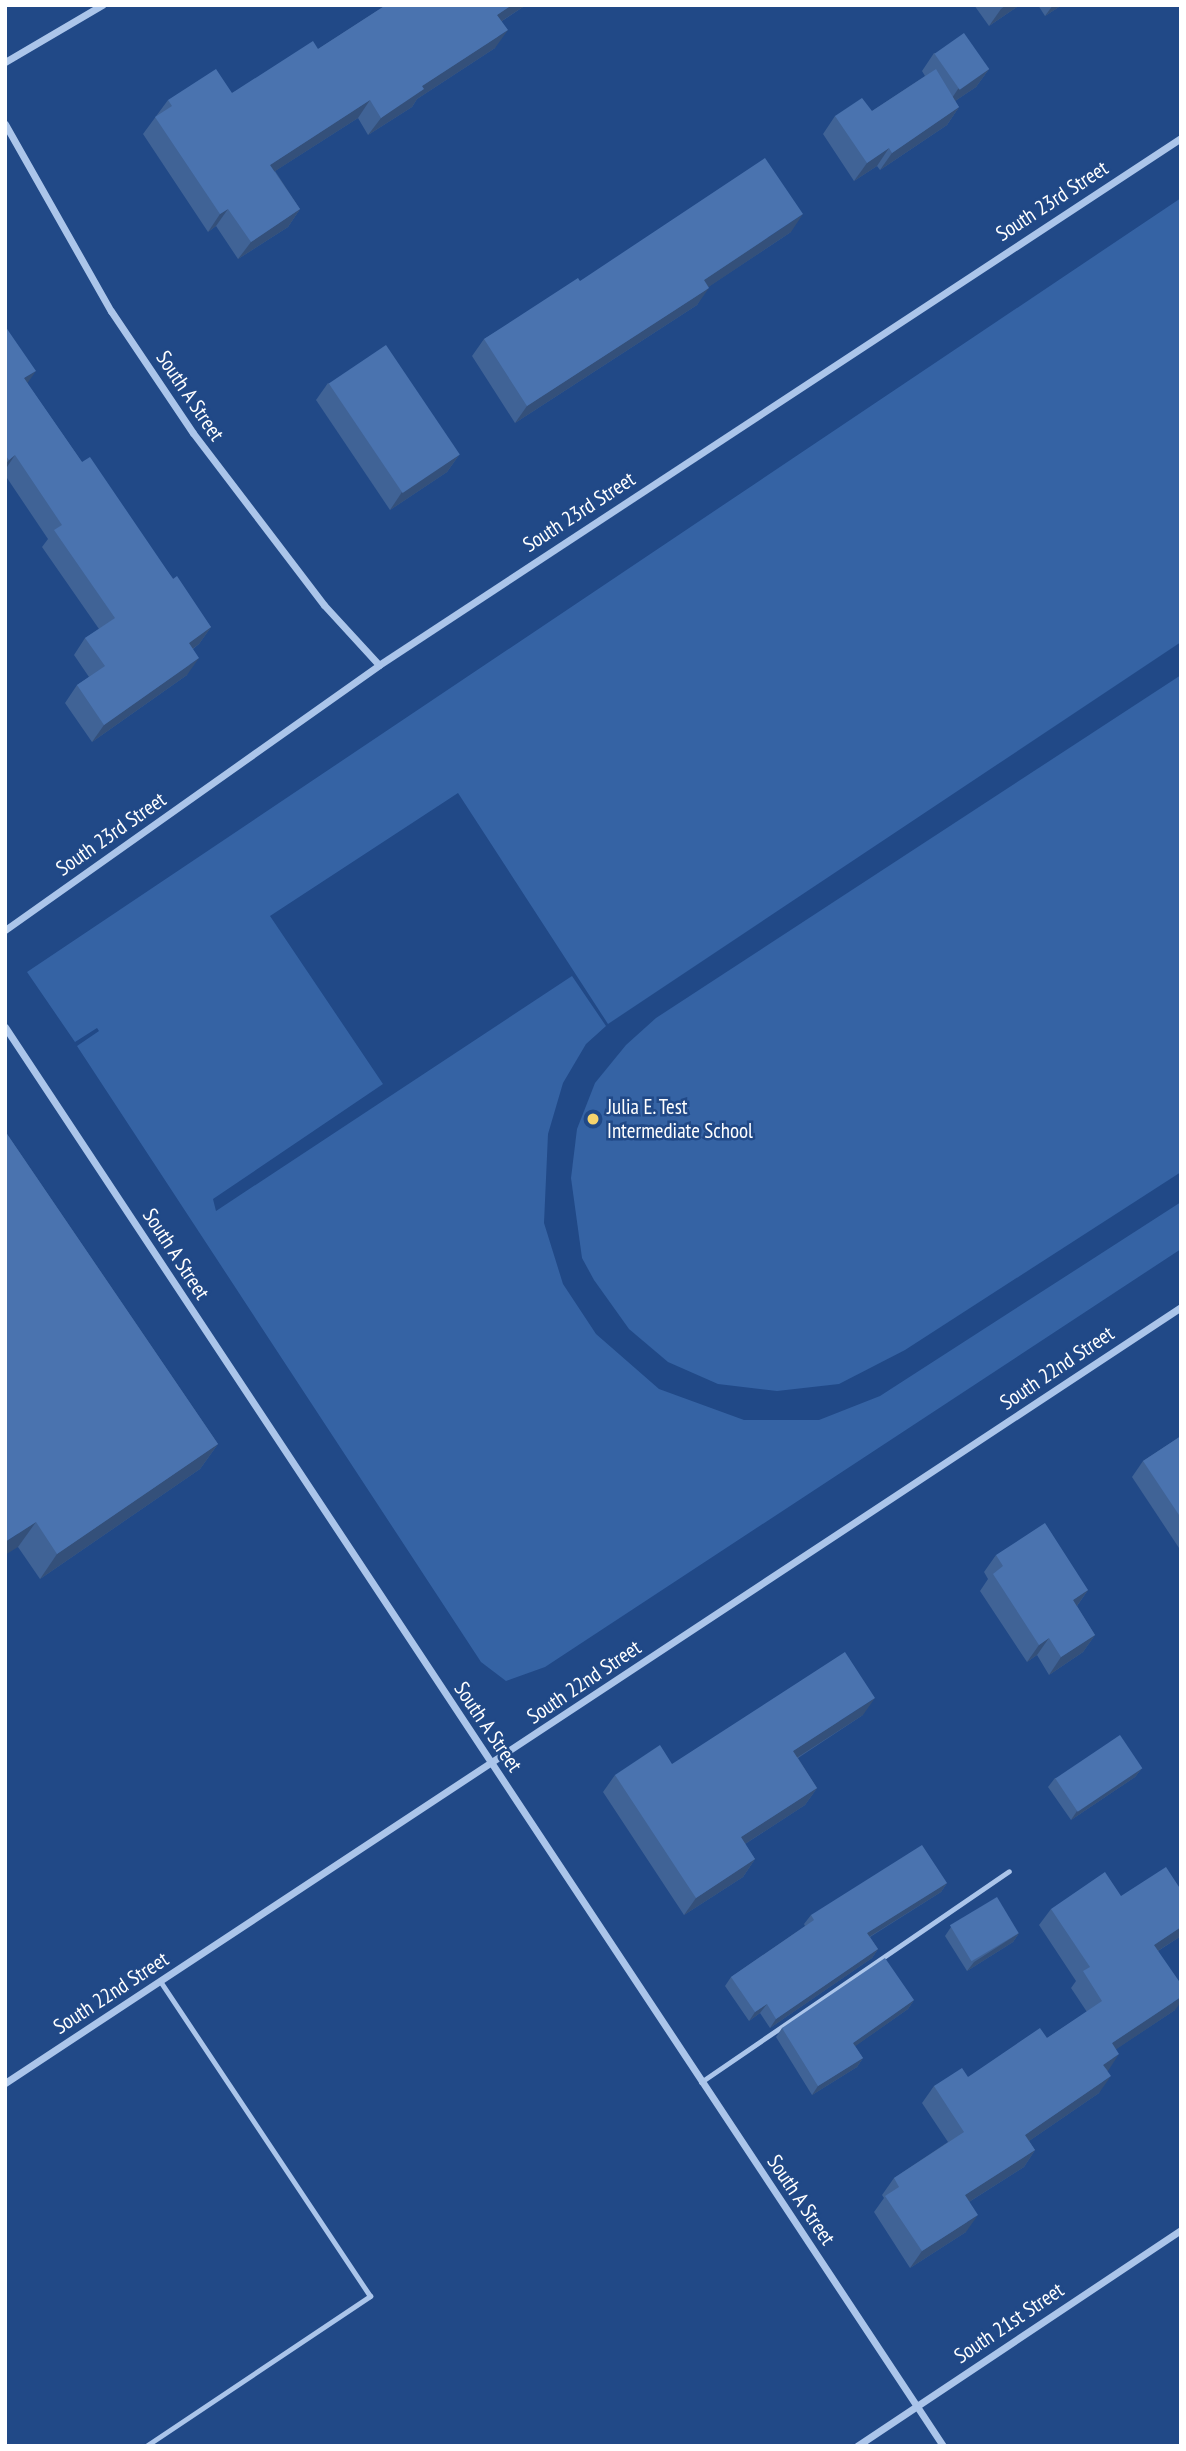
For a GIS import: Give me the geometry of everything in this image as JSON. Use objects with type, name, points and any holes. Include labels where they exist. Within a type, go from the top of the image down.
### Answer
[{"type":"street","points":[[5,62],[102,5]]},
{"type":"street","name":"South A Street","points":[[5,124],[111,311],[192,433],[324,605],[379,665]]},
{"type":"street","name":"South 23rd Street","points":[[5,930],[379,665],[1181,138]]},
{"type":"street","name":"South A Street","points":[[5,1027],[943,2446]]},
{"type":"street","name":"South 22nd Street","points":[[5,2083],[1181,1307]]},
{"type":"street","name":"South 21st Street","points":[[857,2446],[1181,2230]]},
{"type":"lane","points":[[701,2082],[1009,1871]]},
{"type":"lane","points":[[146,2446],[370,2296],[160,1982]]},
{"type":"shaded area","points":[[1181,198],[1181,642],[608,1024],[458,793],[270,916],[383,1084],[213,1199],[216,1211],[572,976],[606,1026],[586,1044],[563,1083],[548,1134],[544,1223],[563,1284],[596,1334],[659,1389],[744,1420],[819,1420],[880,1396],[1181,1202],[1181,1249],[545,1667],[506,1681],[481,1662],[77,1046],[99,1031],[97,1028],[75,1042],[27,972]]},
{"type":"shaded area","points":[[1181,675],[1181,1172],[905,1350],[839,1384],[777,1391],[718,1384],[668,1362],[629,1329],[594,1280],[582,1258],[571,1178],[577,1129],[595,1083],[626,1045],[656,1018]]},
{"type":"building","points":[[386,5],[512,5],[497,15],[508,30],[422,86],[424,89],[381,118],[370,100],[270,165],[300,209],[251,242],[228,209],[220,214],[155,117],[172,106],[168,100],[216,69],[232,93],[313,41],[318,49]]},
{"type":"building","points":[[964,33],[989,69],[960,90],[935,54]]},
{"type":"building","points":[[936,69],[959,107],[892,153],[889,148],[867,163],[835,116],[862,98],[872,111]]},
{"type":"building","points":[[765,158],[803,214],[704,280],[709,288],[527,406],[484,339],[578,278],[580,281]]},
{"type":"building","points":[[5,326],[36,371],[24,378],[82,462],[90,457],[173,579],[177,576],[211,627],[189,643],[199,658],[104,725],[77,685],[105,666],[85,638],[115,618],[54,530],[62,525],[15,455],[9,460],[5,455]]},
{"type":"building","points":[[386,345],[460,454],[403,493],[329,384]]},
{"type":"building","points":[[5,1131],[218,1444],[57,1554],[36,1522],[5,1542]]},
{"type":"building","points":[[1181,1436],[1181,1518],[1143,1461]]},
{"type":"building","points":[[1045,1523],[1088,1590],[1073,1600],[1095,1635],[1061,1657],[1049,1638],[1039,1645],[993,1574],[1003,1566],[996,1555]]},
{"type":"building","points":[[845,1652],[875,1698],[793,1751],[817,1788],[741,1837],[755,1859],[696,1898],[615,1775],[660,1745],[672,1764]]},
{"type":"building","points":[[1120,1735],[1142,1768],[1078,1812],[1055,1779]]},
{"type":"building","points":[[922,1845],[947,1883],[867,1933],[878,1949],[776,2019],[767,2004],[755,2012],[731,1977],[814,1920],[811,1915]]},
{"type":"building","points":[[1166,1867],[1181,1890],[1181,1927],[1154,1945],[1181,1984],[1181,1997],[1112,2043],[1119,2054],[1103,2065],[1111,2076],[1025,2135],[1035,2150],[965,2195],[978,2215],[922,2251],[885,2196],[899,2187],[894,2178],[964,2132],[934,2086],[962,2068],[968,2077],[1040,2028],[1047,2038],[1102,2001],[1083,1971],[1090,1967],[1051,1909],[1105,1872],[1121,1896]]},
{"type":"building","points":[[997,1897],[1019,1933],[971,1961],[950,1925]]},
{"type":"building","points":[[885,1958],[914,2000],[853,2043],[863,2058],[818,2086],[782,2028]]},
{"type":"place","name":"Julia E. Test Intermediate School","points":[[593,1119]]}]
